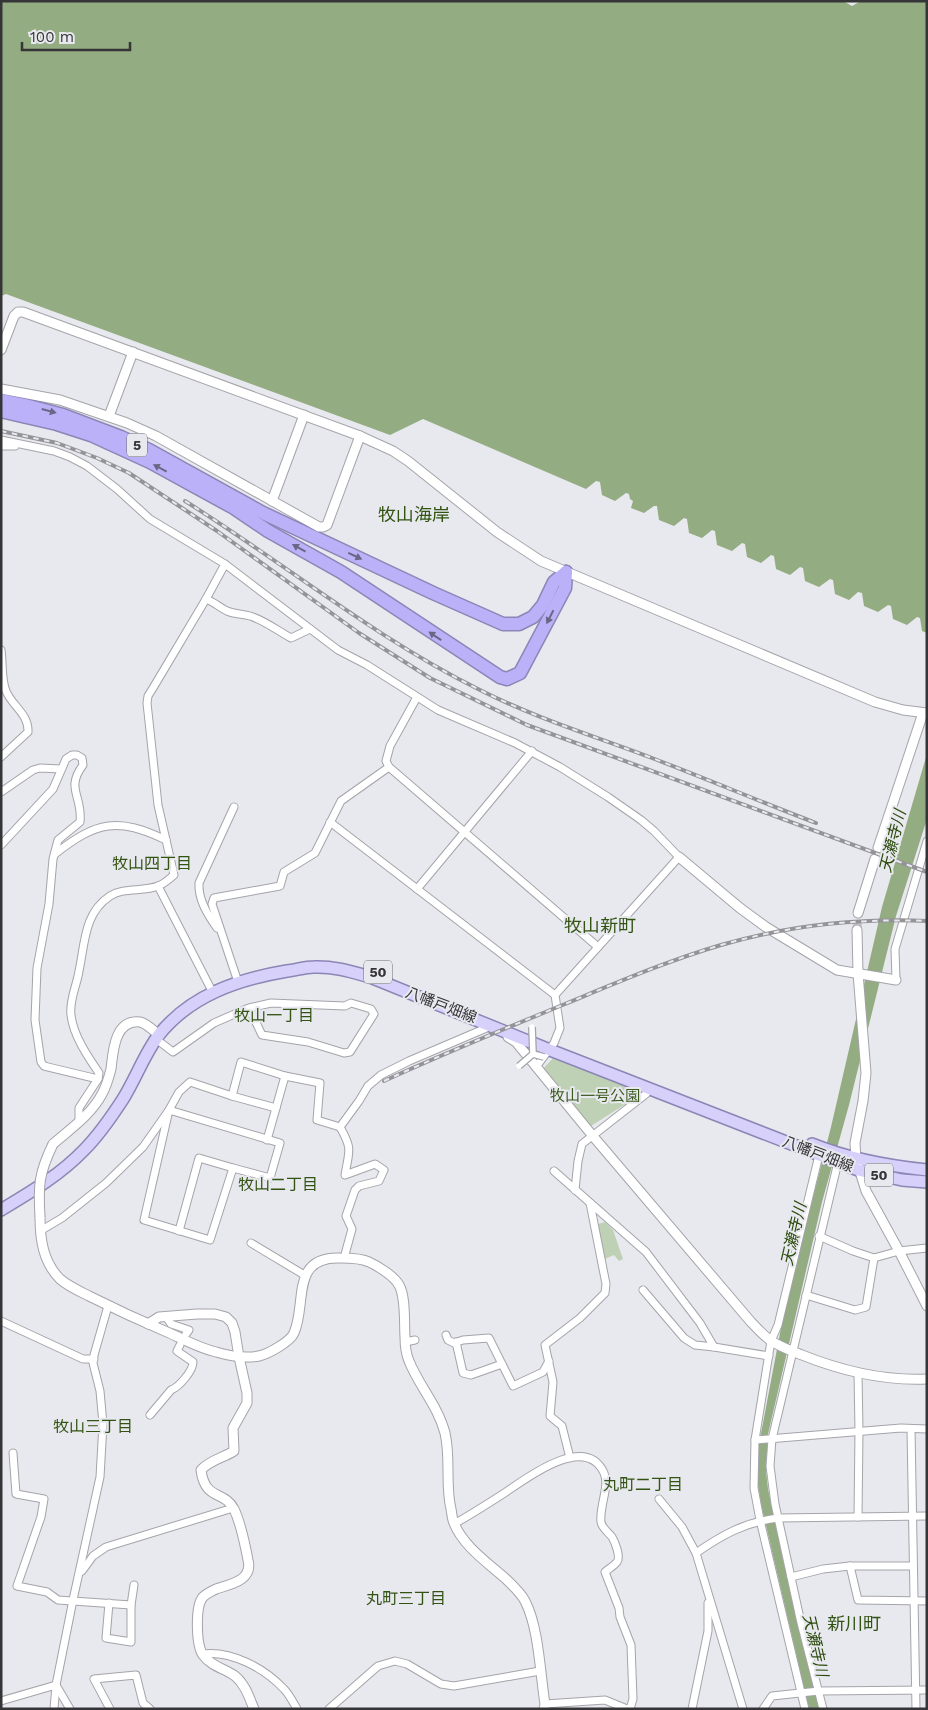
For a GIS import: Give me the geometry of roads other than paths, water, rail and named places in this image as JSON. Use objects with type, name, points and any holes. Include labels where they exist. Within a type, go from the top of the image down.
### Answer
[{"type":"highway","name":"5","points":[[1,400],[63,415],[112,433],[149,450],[263,513],[433,593],[504,624],[519,624],[532,617],[543,605],[554,582],[566,572]]},
{"type":"highway","name":"5","points":[[1,411],[57,424],[91,435],[143,459],[234,508],[268,531],[341,572],[493,674],[507,679],[520,674],[565,588],[566,572]]},
{"type":"main road","name":"八幡戸畑線","points":[[1,1202],[46,1175],[79,1145],[117,1096],[146,1042],[194,1002],[212,989],[265,968],[314,960],[347,963],[391,977],[549,1050],[836,1159],[857,1164],[902,1180],[927,1182]]},
{"type":"main road","name":"八幡戸畑線","points":[[237,978],[314,967],[344,970],[370,977],[493,1025],[549,1050],[821,1153]]},
{"type":"main road","name":"八幡戸畑線","points":[[1,1210],[50,1180],[84,1150],[107,1122],[123,1098],[156,1035]]},
{"type":"main road","name":"八幡戸畑線","points":[[857,1164],[927,1170]]},
{"type":"street","points":[[1,350],[14,316],[18,312],[24,312],[360,436],[408,461],[497,532],[541,560],[875,702],[903,710],[925,713],[878,848]]},
{"type":"street","points":[[109,416],[134,352]]},
{"type":"street","points":[[1,389],[60,400],[109,416],[156,436],[319,527],[327,525],[360,436]]},
{"type":"street","points":[[272,501],[304,415]]},
{"type":"street","points":[[1,440],[36,447],[70,457],[87,466],[117,489],[150,520],[225,564],[338,650],[367,665],[438,710],[532,751],[608,797],[641,820],[679,857],[766,927],[837,970],[896,980],[895,949],[927,841]]},
{"type":"street","points":[[1,446],[36,447]]},
{"type":"street","points":[[79,1122],[79,1108],[98,1079],[99,1073],[82,1048],[71,1016],[71,1004],[79,972],[83,940],[91,917],[98,907],[111,895],[158,886],[174,875],[158,805],[147,704],[148,696],[225,564]]},
{"type":"street","points":[[206,599],[225,610],[260,620],[291,638],[310,630]]},
{"type":"street","points":[[1,650],[4,688],[26,718],[28,732],[1,757]]},
{"type":"street","points":[[416,697],[390,746],[386,761],[389,767],[598,947]]},
{"type":"street","points":[[417,889],[532,751]]},
{"type":"street","points":[[1,845],[53,789],[66,759],[77,755],[82,758],[83,764],[76,774],[74,786],[81,811],[80,822],[58,840],[53,859],[49,904],[37,968],[35,1020],[41,1062],[44,1066],[98,1079]]},
{"type":"street","points":[[237,978],[220,932],[212,904],[214,898],[280,886],[284,872],[315,853],[341,801],[389,767]]},
{"type":"street","points":[[1,792],[33,770],[40,768],[61,769]]},
{"type":"street","points":[[220,932],[208,916],[198,892],[199,883],[234,808]]},
{"type":"street","points":[[330,822],[555,994],[560,1028],[549,1050],[536,1067]]},
{"type":"street","points":[[55,854],[83,834],[100,827],[112,825],[144,830],[166,840]]},
{"type":"street","points":[[555,994],[679,857]]},
{"type":"street","points":[[858,913],[874,858]]},
{"type":"street","points":[[158,886],[212,989]]},
{"type":"street","points":[[857,930],[862,974],[866,1055],[866,1086],[854,1143],[857,1164],[866,1191],[927,1306]]},
{"type":"street","points":[[249,1008],[262,1035],[308,1042],[344,1053],[350,1052],[374,1014],[371,1009],[351,1003],[345,1006],[271,1003],[249,1008],[214,1024],[173,1052],[140,1022],[129,1024],[118,1032],[113,1045],[110,1071],[102,1094],[92,1110],[54,1144],[40,1175],[38,1192],[40,1239],[47,1259],[59,1278],[108,1306],[213,1351],[239,1357],[260,1356],[283,1344],[293,1335],[297,1323],[302,1286],[314,1264],[321,1259],[344,1258],[368,1261],[390,1275],[399,1284],[402,1294],[408,1360],[437,1411],[445,1434],[449,1460],[448,1497],[454,1524],[462,1538],[511,1584],[524,1600],[534,1628],[544,1706],[606,1700],[629,1709],[633,1699],[631,1645],[605,1572],[617,1563],[618,1558],[613,1539],[601,1525],[606,1480],[604,1472],[596,1462],[586,1457],[570,1458],[552,1463],[528,1476],[474,1513],[454,1524]]},
{"type":"street","points":[[340,1127],[368,1086],[381,1075],[493,1025],[516,1042],[592,1135],[751,1322],[773,1342],[825,1364],[858,1373],[886,1378],[927,1379]]},
{"type":"street","points":[[532,1027],[533,1054]]},
{"type":"street","points":[[519,1066],[533,1054],[549,1050]]},
{"type":"street","points":[[232,1096],[241,1062],[285,1076],[320,1083],[317,1120],[340,1127],[350,1147],[345,1175],[375,1164],[384,1170],[379,1181],[359,1186],[355,1190],[346,1216],[352,1229],[344,1258]]},
{"type":"street","points":[[267,1140],[285,1076]]},
{"type":"street","points":[[40,1231],[62,1218],[106,1183],[143,1147],[170,1110],[179,1092],[190,1082],[276,1108]]},
{"type":"street","points":[[575,1190],[582,1144],[646,1094],[650,1088]]},
{"type":"street","points":[[170,1110],[280,1143],[270,1178],[199,1158],[179,1231]]},
{"type":"street","points":[[170,1110],[144,1220],[210,1240],[233,1168]]},
{"type":"street","points":[[805,1709],[754,1488],[755,1440],[769,1356],[821,1153]]},
{"type":"street","points":[[823,1709],[778,1518],[770,1466],[772,1439],[790,1350],[806,1295],[836,1159]]},
{"type":"street","points":[[554,1172],[646,1252],[700,1323],[714,1346]]},
{"type":"street","points":[[570,1458],[562,1426],[550,1416],[553,1382],[545,1346],[580,1318],[605,1293],[606,1284],[590,1204]]},
{"type":"street","points":[[819,1236],[874,1258],[899,1251],[927,1248]]},
{"type":"street","points":[[252,1243],[306,1276]]},
{"type":"street","points":[[806,1295],[855,1310],[866,1307],[874,1258]]},
{"type":"street","points":[[643,1290],[684,1338],[694,1345],[714,1346],[769,1356]]},
{"type":"street","points":[[54,1709],[56,1685],[100,1477],[103,1424],[100,1391],[94,1359],[108,1306]]},
{"type":"street","points":[[148,1324],[159,1318],[215,1314],[226,1317],[232,1323],[235,1332],[247,1393],[247,1403],[234,1428],[234,1451],[207,1464],[201,1470],[206,1488],[233,1508],[240,1525],[249,1569],[246,1576],[239,1582],[210,1591],[204,1596],[198,1606],[198,1640],[202,1654],[211,1664],[235,1676],[245,1687],[254,1709]]},
{"type":"street","points":[[166,1317],[171,1324],[189,1330],[186,1334]]},
{"type":"street","points":[[1,1321],[83,1359],[94,1359]]},
{"type":"street","points":[[446,1335],[448,1340],[454,1343],[463,1340],[489,1338],[513,1386],[543,1372],[549,1360]]},
{"type":"street","points":[[405,1342],[415,1340]]},
{"type":"street","points":[[456,1342],[463,1373],[471,1375],[502,1364]]},
{"type":"street","points":[[150,1415],[193,1367],[193,1362],[177,1351],[180,1345]]},
{"type":"street","points":[[858,1373],[860,1432],[858,1517]]},
{"type":"street","points":[[911,1429],[911,1516],[916,1709]]},
{"type":"street","points":[[755,1440],[927,1429]]},
{"type":"street","points":[[13,1453],[16,1494],[44,1499],[41,1517],[17,1586],[47,1592],[58,1600],[131,1605]]},
{"type":"street","points":[[659,1499],[682,1527],[696,1553],[743,1709]]},
{"type":"street","points":[[80,1573],[93,1556],[106,1546],[233,1508]]},
{"type":"street","points":[[696,1553],[724,1534],[760,1520],[778,1518],[927,1516]]},
{"type":"street","points":[[791,1577],[823,1569],[850,1566],[912,1566]]},
{"type":"street","points":[[850,1566],[858,1600],[927,1600]]},
{"type":"street","points":[[109,1603],[106,1638],[131,1642],[131,1605],[134,1585]]},
{"type":"street","points":[[692,1709],[708,1631],[708,1595]]},
{"type":"street","points":[[202,1654],[212,1652],[254,1666],[267,1674],[285,1690],[297,1709]]},
{"type":"street","points":[[329,1709],[378,1666],[395,1661],[407,1664],[440,1684],[454,1686],[540,1671]]},
{"type":"street","points":[[110,1709],[94,1679],[136,1675],[143,1703],[150,1709]]},
{"type":"street","points":[[1,1701],[56,1685]]},
{"type":"street","points":[[56,1685],[70,1709]]},
{"type":"street","points":[[763,1709],[772,1696],[801,1692],[927,1690]]},
{"type":"tunnel","points":[[857,930],[858,913]]},
{"type":"railway","points":[[1,431],[57,443],[97,458],[129,473],[217,531],[359,633],[430,678],[527,725],[927,872]]},
{"type":"railway","points":[[185,501],[367,624],[441,669],[480,690],[543,718],[652,758],[816,823]]},
{"type":"railway","points":[[384,1081],[623,980],[721,945],[797,928],[848,922],[927,921]]},
{"type":"district","name":"牧山海岸","points":[[414,515]]},
{"type":"district","name":"牧山四丁目","points":[[152,863]]},
{"type":"district","name":"牧山新町","points":[[600,926]]},
{"type":"district","name":"牧山一丁目","points":[[274,1015]]},
{"type":"district","name":"牧山二丁目","points":[[278,1184]]},
{"type":"district","name":"牧山三丁目","points":[[93,1426]]},
{"type":"district","name":"丸町二丁目","points":[[643,1484]]},
{"type":"district","name":"丸町三丁目","points":[[406,1598]]},
{"type":"district","name":"新川町","points":[[854,1624]]},
{"type":"water label","name":"天瀬寺川","points":[[892,841]]},
{"type":"water label","name":"天瀬寺川","points":[[793,1234]]},
{"type":"water label","name":"天瀬寺川","points":[[816,1645]]},
{"type":"park label","name":"牧山一号公園","points":[[595,1096]]}]
